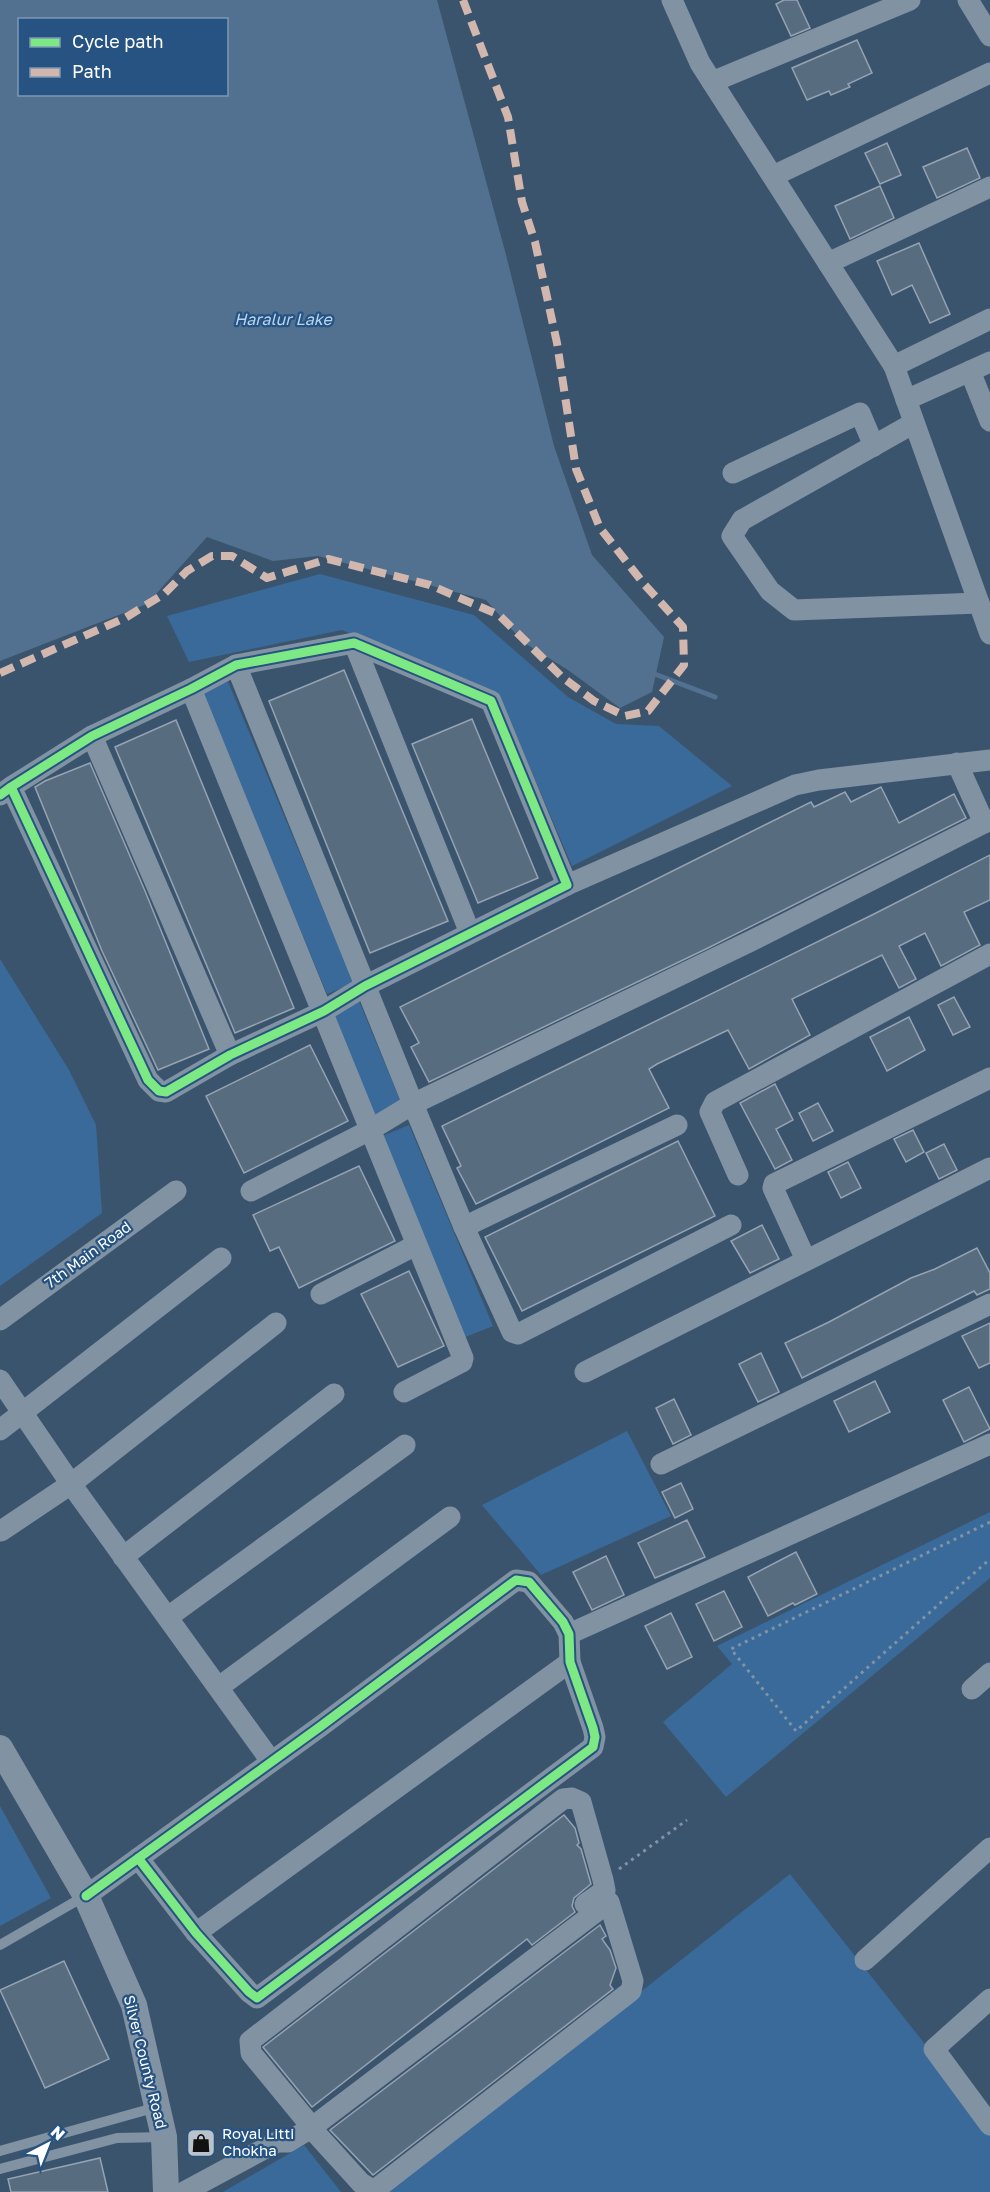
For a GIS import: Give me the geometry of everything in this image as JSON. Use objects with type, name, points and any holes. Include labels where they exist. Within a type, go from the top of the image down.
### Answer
[{"type":"street","points":[[672,0],[700,63],[894,366],[986,619],[794,610],[770,591],[732,536],[742,520],[914,423]]},
{"type":"street","points":[[712,82],[910,0]]},
{"type":"street","points":[[968,0],[990,36]]},
{"type":"street","points":[[773,177],[990,74]]},
{"type":"street","points":[[828,263],[990,187]]},
{"type":"street","points":[[894,366],[990,319]]},
{"type":"street","points":[[906,400],[990,362]]},
{"type":"street","points":[[970,371],[990,421]]},
{"type":"street","points":[[733,473],[860,413],[874,446]]},
{"type":"street","points":[[354,643],[470,933]]},
{"type":"street","points":[[567,885],[491,701],[354,643],[236,665],[92,736],[6,791],[152,1086],[159,1091],[166,1092],[230,1055],[324,1011],[365,986],[567,885],[795,785],[819,780],[990,760]]},
{"type":"street","points":[[236,665],[413,1104],[464,1227],[510,1329],[518,1334],[731,1225]]},
{"type":"street","points":[[191,689],[464,1359],[404,1392]]},
{"type":"street","points":[[92,736],[230,1055]]},
{"type":"street","points":[[251,1191],[370,1130],[413,1104],[753,940],[987,822],[957,763]]},
{"type":"street","points":[[738,1175],[710,1112],[714,1102],[990,954]]},
{"type":"street","points":[[806,1260],[773,1188],[774,1184],[990,1078]]},
{"type":"street","points":[[464,1227],[677,1125]]},
{"type":"street","points":[[585,1372],[990,1168]]},
{"type":"street","name":"7th Main Road","points":[[0,1320],[176,1191]]},
{"type":"street","points":[[321,1294],[416,1245]]},
{"type":"street","points":[[0,1430],[221,1258]]},
{"type":"street","points":[[661,1464],[990,1304]]},
{"type":"street","points":[[2,1531],[71,1484],[276,1323]]},
{"type":"street","points":[[0,1380],[71,1484],[271,1761]]},
{"type":"street","points":[[123,1557],[334,1394]]},
{"type":"street","points":[[569,1634],[990,1444]]},
{"type":"street","points":[[168,1617],[405,1445]]},
{"type":"street","points":[[219,1687],[450,1517]]},
{"type":"street","points":[[86,1896],[516,1580],[529,1582],[563,1622],[569,1634],[570,1662],[593,1728],[595,1737],[593,1747],[257,1998],[196,1933],[138,1858]]},
{"type":"street","points":[[196,1933],[570,1662]]},
{"type":"street","points":[[972,1689],[990,1672]]},
{"type":"street","name":"Silver County Road","points":[[0,1748],[86,1896],[134,2005],[164,2137],[166,2192]]},
{"type":"street","points":[[184,2192],[277,2142],[288,2142],[308,2124],[565,1918],[604,1890],[581,1802],[572,1798],[563,1799],[250,2041],[251,2053],[308,2124],[361,2183],[376,2189],[631,1991],[633,1981],[609,1902],[441,2029],[308,2124]]},
{"type":"street","points":[[865,1960],[990,1848]]},
{"type":"street","points":[[990,1999],[934,2050],[990,2124]]},
{"type":"lane","points":[[0,1945],[86,1896]]},
{"type":"lane","points":[[0,2151],[157,2106]]},
{"type":"lane","points":[[0,2169],[117,2138],[164,2137]]},
{"type":"path","points":[[990,1522],[731,1649],[796,1731],[990,1559]]},
{"type":"path","points":[[603,1880],[687,1821]]},
{"type":"shaded area","points":[[320,574],[474,615],[568,697],[616,724],[659,726],[732,786],[572,866],[500,698],[342,630],[189,662],[167,616]]},
{"type":"shaded area","points":[[226,677],[354,983],[327,994],[200,688]]},
{"type":"shaded area","points":[[0,959],[69,1070],[96,1125],[102,1213],[0,1286]]},
{"type":"shaded area","points":[[359,1001],[402,1105],[375,1116],[332,1013]]},
{"type":"shaded area","points":[[409,1125],[493,1326],[463,1338],[380,1137]]},
{"type":"shaded area","points":[[627,1431],[671,1516],[541,1575],[482,1505]]},
{"type":"shaded area","points":[[990,1512],[990,1578],[726,1797],[663,1722],[732,1664],[717,1646]]},
{"type":"shaded area","points":[[0,1806],[51,1898],[0,1926]]},
{"type":"shaded area","points":[[790,1874],[990,2126],[990,2192],[387,2192]]},
{"type":"shaded area","points":[[304,2145],[341,2192],[223,2192]]},
{"type":"water","name":"Haralur Lake","points":[[0,0],[437,0],[506,255],[554,446],[592,555],[664,637],[652,692],[620,708],[568,670],[523,642],[486,600],[318,556],[273,561],[207,537],[147,604],[0,661]]},
{"type":"building","points":[[784,0],[797,0],[810,28],[791,36],[776,4]]},
{"type":"building","points":[[857,40],[872,73],[848,84],[850,87],[831,95],[829,91],[807,100],[792,68]]},
{"type":"building","points":[[887,143],[901,175],[880,184],[865,153]]},
{"type":"building","points":[[967,148],[980,178],[937,198],[923,167]]},
{"type":"building","points":[[880,186],[894,218],[850,239],[835,206]]},
{"type":"building","points":[[919,243],[950,314],[930,323],[912,285],[892,295],[877,261]]},
{"type":"building","points":[[344,670],[448,921],[370,953],[269,701]]},
{"type":"building","points":[[472,719],[538,878],[478,903],[412,744]]},
{"type":"building","points":[[176,720],[294,1008],[235,1033],[115,747]]},
{"type":"building","points":[[90,763],[209,1049],[158,1070],[102,951],[35,787]]},
{"type":"building","points":[[881,787],[899,823],[954,794],[966,818],[708,948],[429,1082],[411,1047],[419,1043],[400,1007],[811,802],[814,807],[845,792],[851,802]]},
{"type":"building","points":[[990,855],[990,900],[964,912],[980,945],[941,966],[925,933],[899,946],[916,979],[899,988],[882,955],[792,999],[810,1035],[749,1069],[728,1030],[657,1064],[649,1069],[669,1108],[476,1204],[457,1168],[461,1166],[442,1126]]},
{"type":"building","points":[[954,997],[970,1027],[953,1035],[938,1005]]},
{"type":"building","points":[[909,1017],[925,1050],[887,1071],[870,1037]]},
{"type":"building","points":[[310,1045],[348,1121],[244,1173],[206,1096]]},
{"type":"building","points":[[775,1084],[793,1120],[776,1129],[792,1160],[775,1169],[740,1103]]},
{"type":"building","points":[[818,1103],[833,1131],[813,1141],[799,1113]]},
{"type":"building","points":[[913,1130],[924,1152],[906,1162],[894,1139]]},
{"type":"building","points":[[678,1141],[715,1216],[522,1311],[485,1237]]},
{"type":"building","points":[[944,1144],[957,1170],[939,1179],[926,1153]]},
{"type":"building","points":[[848,1162],[861,1188],[841,1198],[828,1172]]},
{"type":"building","points":[[359,1166],[395,1241],[299,1288],[279,1247],[270,1251],[253,1215]]},
{"type":"building","points":[[762,1225],[779,1259],[750,1273],[731,1241]]},
{"type":"building","points":[[977,1248],[990,1273],[990,1289],[977,1295],[974,1291],[802,1378],[785,1343],[911,1278]]},
{"type":"building","points":[[409,1271],[444,1346],[398,1367],[361,1294]]},
{"type":"building","points":[[990,1323],[990,1363],[979,1368],[962,1336]]},
{"type":"building","points":[[761,1353],[779,1392],[758,1402],[739,1364]]},
{"type":"building","points":[[875,1381],[890,1412],[849,1432],[834,1401]]},
{"type":"building","points":[[969,1387],[990,1429],[964,1442],[943,1400]]},
{"type":"building","points":[[674,1399],[691,1435],[673,1444],[656,1408]]},
{"type":"building","points":[[681,1483],[693,1509],[675,1518],[662,1492]]},
{"type":"building","points":[[687,1520],[705,1557],[655,1578],[638,1543]]},
{"type":"building","points":[[796,1552],[817,1594],[768,1616],[748,1577]]},
{"type":"building","points":[[606,1556],[624,1595],[592,1610],[573,1572]]},
{"type":"building","points":[[724,1591],[742,1627],[714,1641],[696,1604]]},
{"type":"building","points":[[671,1613],[692,1657],[667,1669],[645,1626]]},
{"type":"building","points":[[564,1815],[575,1828],[579,1843],[577,1845],[581,1849],[591,1884],[574,1898],[572,1906],[575,1912],[532,1945],[527,1939],[312,2107],[263,2047]]},
{"type":"building","points":[[600,1925],[606,1936],[602,1939],[610,1950],[616,1968],[610,1985],[613,1989],[373,2175],[330,2130]]},
{"type":"building","points":[[64,1961],[109,2059],[45,2088],[0,1990]]},
{"type":"building","points":[[100,2158],[108,2192],[11,2192],[8,2179]]},
{"type":"waterway","points":[[652,673],[715,697]]},
{"type":"marked path","points":[[0,673],[125,618],[164,594],[187,571],[212,556],[232,556],[267,578],[328,559],[430,585],[499,615],[562,677],[594,701],[625,716],[648,711],[684,665],[683,627],[644,584],[600,528],[576,469],[557,343],[535,242],[522,202],[508,117],[463,0]]},
{"type":"cycle path","points":[[0,795],[11,787],[92,736],[236,665],[354,643],[491,701],[567,885],[365,986],[324,1011],[230,1055],[166,1092],[159,1091],[148,1080],[11,787]]},
{"type":"cycle path","points":[[86,1896],[321,1726],[516,1580],[529,1582],[563,1622],[569,1634],[570,1662],[593,1728],[595,1737],[593,1747],[257,1998],[196,1933],[138,1858]]},
{"type":"place","name":"Royal Litti Chokha","points":[[201,2143]]}]
